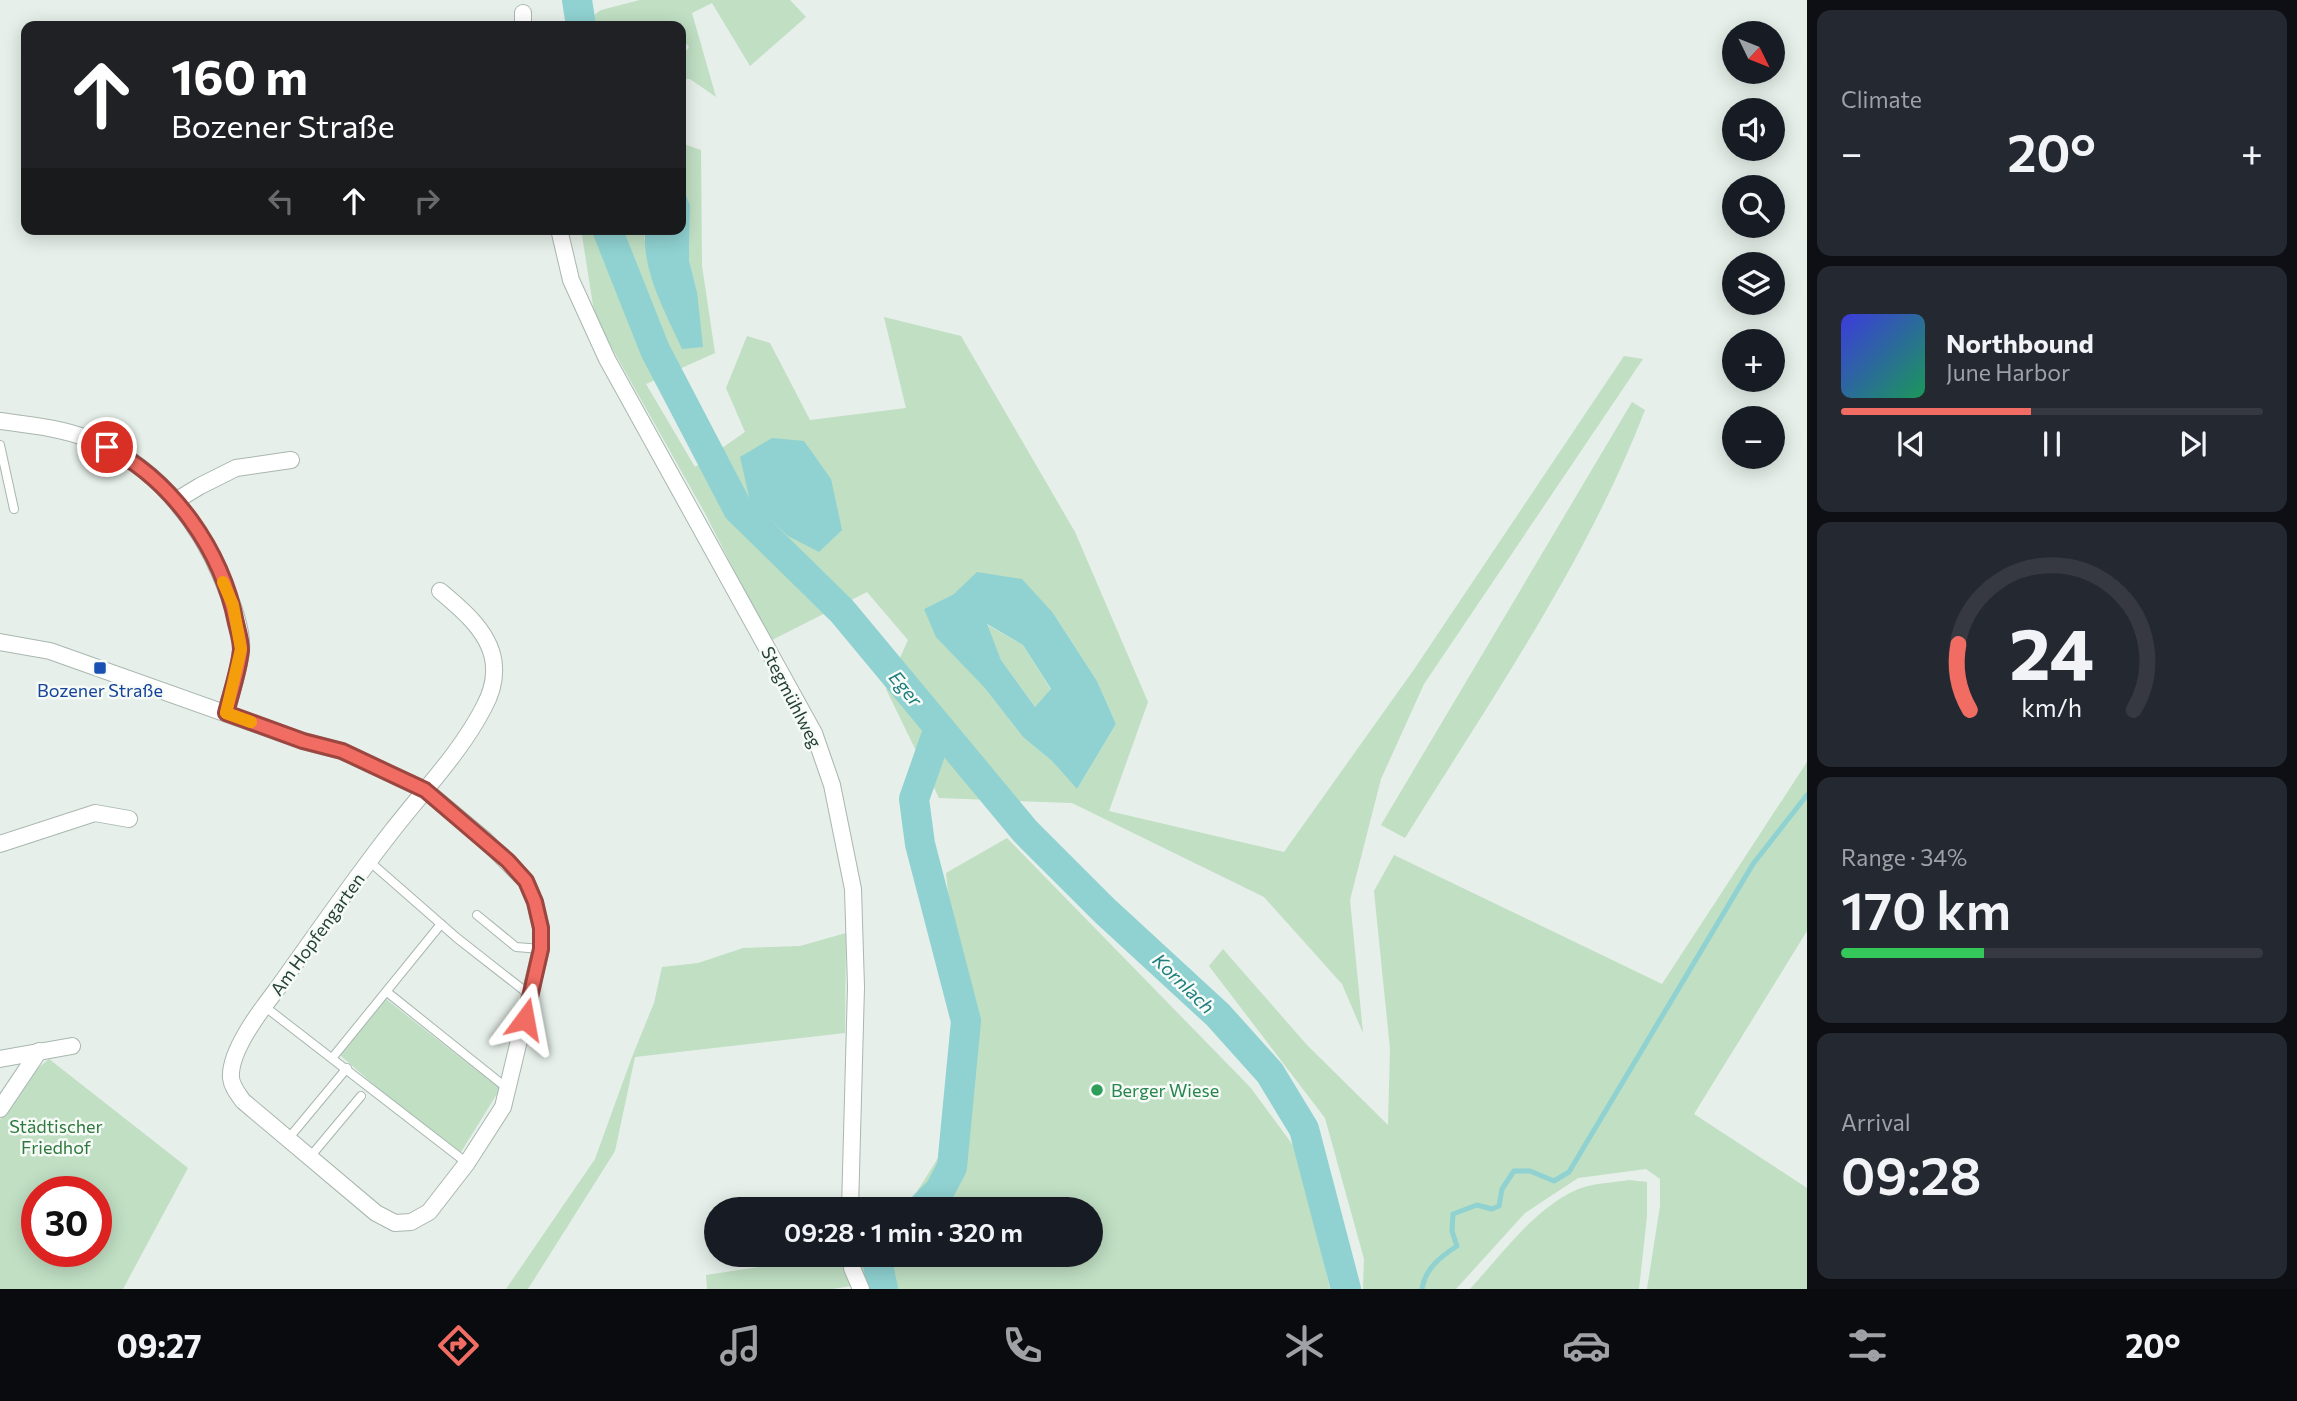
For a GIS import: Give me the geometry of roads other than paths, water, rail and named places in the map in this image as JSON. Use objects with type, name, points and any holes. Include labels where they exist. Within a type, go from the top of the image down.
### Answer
[{"type":"street","name":"Stegmühlweg","points":[[560,235],[571,280],[607,359],[814,733],[832,785],[853,889],[856,987],[850,1197]]},
{"type":"street","points":[[0,421],[48,428],[89,439],[124,456],[177,500],[212,554],[233,605],[241,649],[226,713],[50,651],[0,642]]},
{"type":"street","points":[[177,500],[200,485],[236,468],[290,460]]},
{"type":"street","name":"Am Hopfengarten","points":[[226,713],[303,741],[342,751],[425,790],[485,840],[526,881],[535,902],[541,928],[541,949],[503,1107],[467,1163],[429,1212],[411,1222],[395,1223],[376,1213],[243,1101],[234,1088],[231,1076],[234,1060],[242,1043],[264,1006],[369,861],[425,790],[465,737],[493,687],[494,664],[487,643],[466,612],[440,591]]},
{"type":"street","points":[[0,844],[95,813],[129,819]]},
{"type":"street","points":[[0,1059],[72,1046]]},
{"type":"street","points":[[0,1109],[39,1051]]},
{"type":"street","points":[[852,1267],[861,1289]]},
{"type":"lane","points":[[0,445],[14,509]]},
{"type":"lane","name":"Am Hopfengarten","points":[[369,861],[441,924],[531,996]]},
{"type":"lane","points":[[477,915],[516,947],[541,949]]},
{"type":"lane","points":[[333,1057],[441,924]]},
{"type":"lane","points":[[387,992],[508,1089]]},
{"type":"lane","name":"Am Hopfengarten","points":[[264,1006],[467,1163]]},
{"type":"lane","points":[[288,1139],[347,1068]]},
{"type":"lane","points":[[310,1157],[361,1096]]},
{"type":"water","points":[[686,195],[690,205],[689,260],[697,292],[703,347],[682,349],[656,291],[645,235],[686,235]]},
{"type":"water","points":[[772,438],[804,441],[831,479],[842,530],[819,552],[788,536],[750,501],[740,457]]},
{"type":"water","points":[[977,572],[1022,579],[1053,613],[1097,681],[1116,724],[1077,789],[1052,761],[1023,737],[984,687],[936,637],[924,609],[954,594]],"holes":[[[987,624],[1023,645],[1051,689],[1035,707],[1001,660]]]},
{"type":"waterway","name":"Eger","points":[[577,0],[580,21]]},
{"type":"waterway","name":"Kornlach","points":[[609,235],[655,350],[738,509],[842,611],[1025,831],[1105,911],[1218,1015],[1270,1073],[1304,1129],[1346,1289]]},
{"type":"waterway","name":"Eger","points":[[933,1197],[940,1190],[952,1167],[966,1021],[920,844],[914,799],[939,728]]},
{"type":"waterway","points":[[1422,1289],[1426,1275],[1434,1264],[1457,1246],[1452,1231],[1453,1214],[1477,1205],[1492,1209],[1499,1206],[1502,1189],[1514,1171],[1530,1171],[1554,1181],[1569,1172],[1753,864],[1807,795]]},
{"type":"waterway","name":"Eger","points":[[878,1267],[883,1289]]},
{"type":"place","name":"Bozener Straße","points":[[100,668]]},
{"type":"place","name":"Berger Wiese","points":[[1097,1090]]},
{"type":"park label","name":"Städtischer Friedhof","points":[[56,1136]]}]
